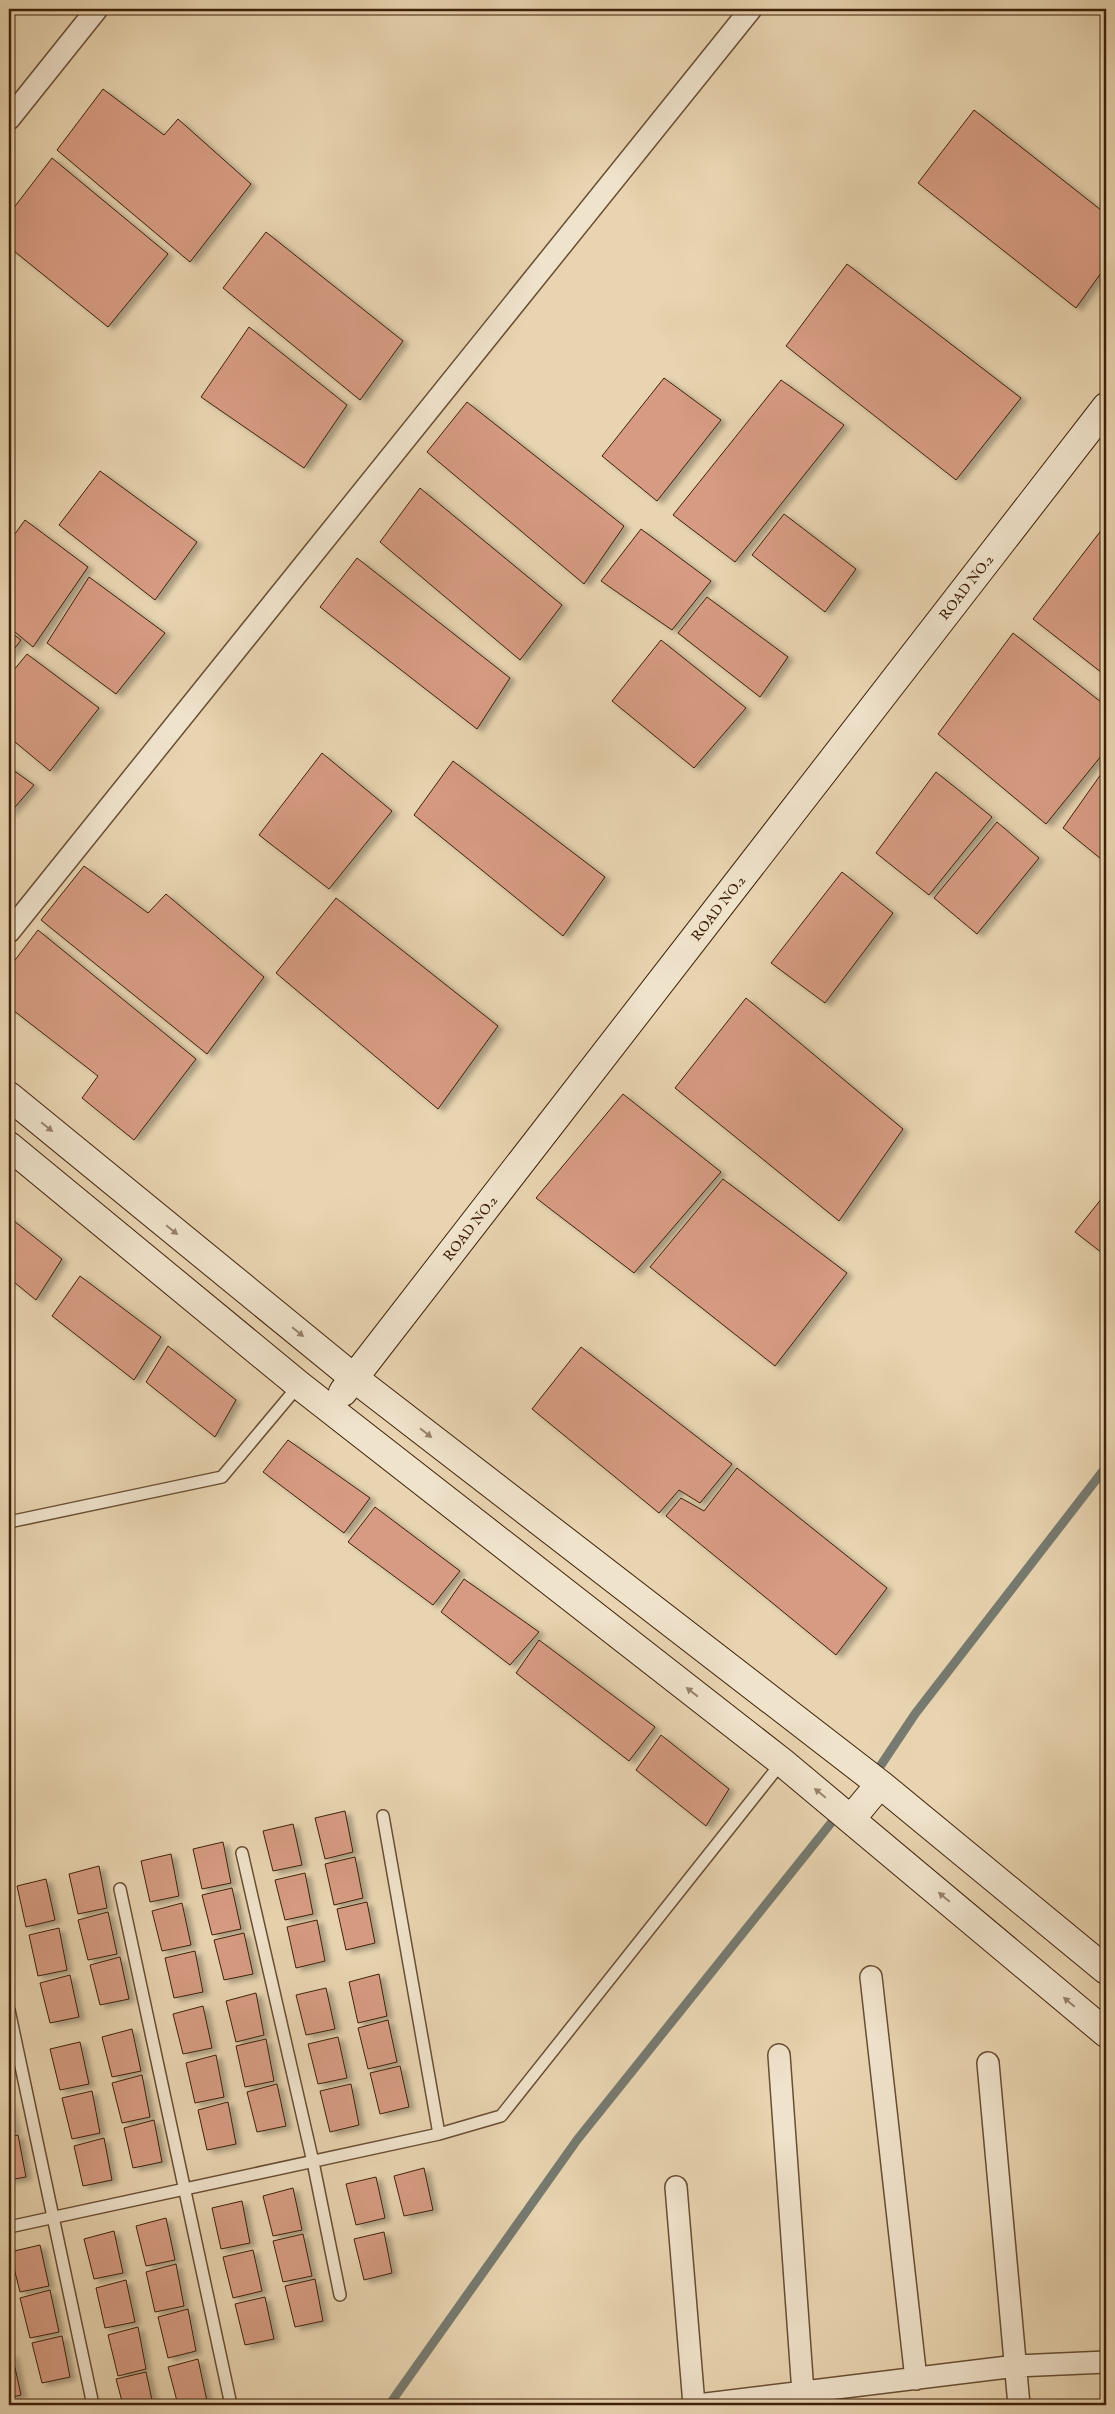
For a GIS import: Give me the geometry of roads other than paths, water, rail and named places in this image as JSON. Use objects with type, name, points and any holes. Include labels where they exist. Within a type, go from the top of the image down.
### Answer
[{"type":"main road","name":"ROAD NO.2","points":[[330,1408],[1106,407]]},
{"type":"main road","points":[[9,1096],[354,1378],[880,1784],[1106,1970]]},
{"type":"main road","points":[[9,1146],[299,1385],[782,1762],[1106,2033]]},
{"type":"main road","points":[[851,1819],[880,1784]]},
{"type":"street","points":[[9,120],[97,9]]},
{"type":"street","points":[[9,932],[751,9]]},
{"type":"street","points":[[871,1977],[916,2379]]},
{"type":"street","points":[[779,2055],[803,2393]]},
{"type":"street","points":[[988,2063],[1020,2405]]},
{"type":"street","points":[[676,2186],[694,2405]]},
{"type":"street","points":[[698,2405],[1016,2366],[1106,2362]]},
{"type":"lane","points":[[9,1522],[222,1476],[299,1385]]},
{"type":"lane","points":[[9,2227],[439,2134],[501,2116],[782,1762]]},
{"type":"lane","points":[[384,1816],[439,2134]]},
{"type":"lane","points":[[242,1853],[340,2294]]},
{"type":"lane","points":[[120,1889],[231,2405]]},
{"type":"lane","points":[[9,2010],[55,2218],[93,2405]]},
{"type":"waterway","points":[[881,1765],[915,1714],[1106,1467]]},
{"type":"waterway","points":[[389,2405],[577,2140],[831,1823]]}]
